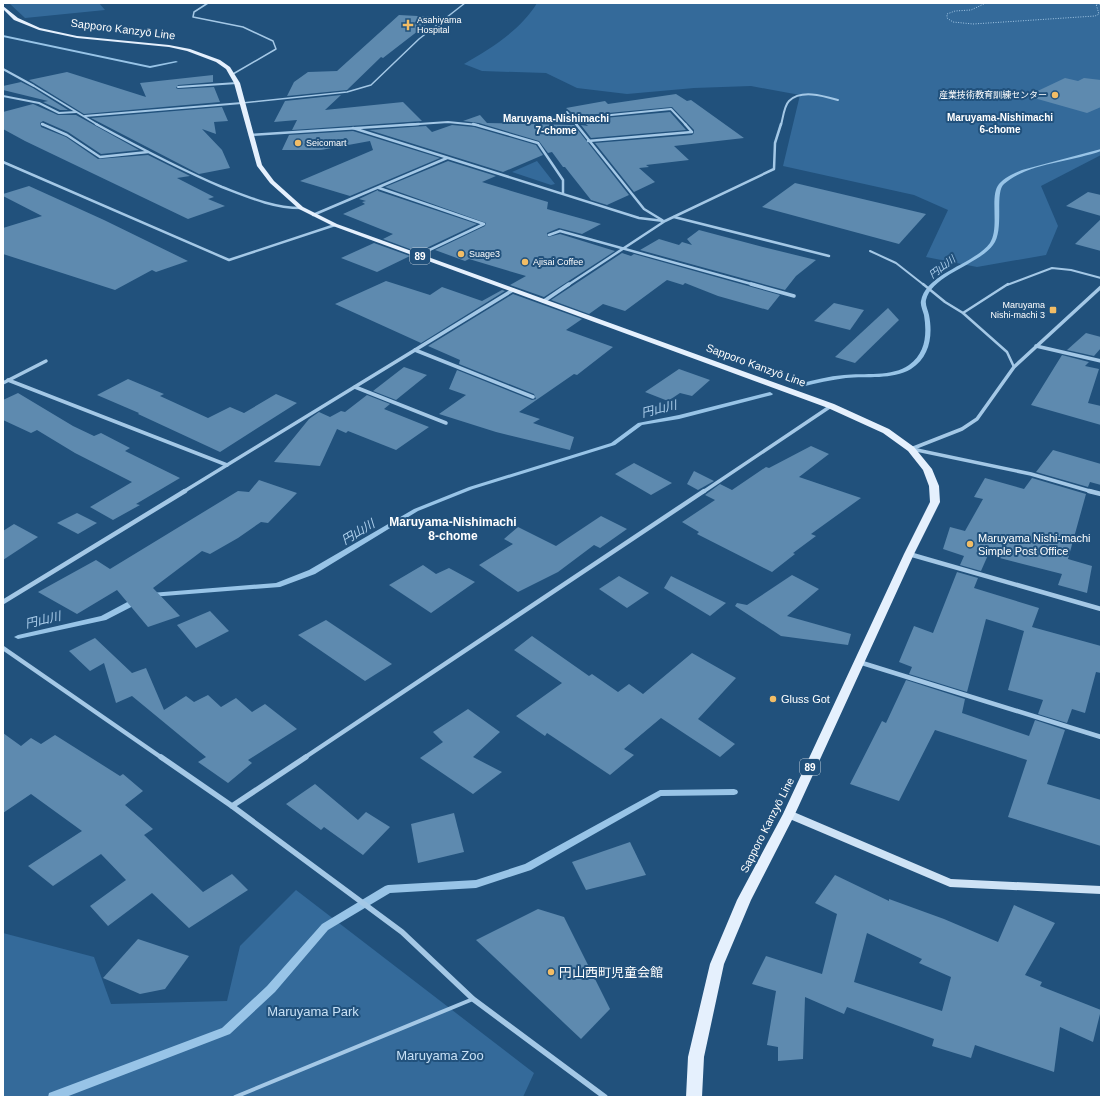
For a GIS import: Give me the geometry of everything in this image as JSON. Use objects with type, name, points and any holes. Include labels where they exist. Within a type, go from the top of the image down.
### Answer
[{"type":"main road","name":"Sapporo Kanzyō Line","points":[[3,7],[16,19],[39,29],[77,37],[147,43],[182,49],[218,61],[228,68],[233,74],[237,83],[259,165],[272,182],[301,208],[313,215],[336,225],[831,406],[886,431],[912,449],[927,469],[934,486],[935,502],[909,554],[789,814],[744,900],[717,964],[696,1057],[694,1097]]},
{"type":"street","points":[[3,69],[21,77],[76,112],[188,173],[263,203],[288,209],[301,208]]},
{"type":"street","points":[[178,87],[237,83]]},
{"type":"street","points":[[544,301],[665,221],[774,169],[775,143],[788,102],[792,98],[811,95],[838,100]]},
{"type":"street","points":[[3,96],[39,103],[59,113],[76,112]]},
{"type":"street","points":[[84,116],[242,103]]},
{"type":"street","points":[[572,119],[670,109],[692,132],[588,142]]},
{"type":"street","points":[[567,112],[588,142],[644,210],[665,221]]},
{"type":"street","points":[[250,135],[448,122],[475,124],[538,143],[563,180],[563,193]]},
{"type":"street","points":[[42,124],[67,136],[100,157],[149,152]]},
{"type":"street","points":[[351,128],[639,218],[665,221]]},
{"type":"street","points":[[313,215],[448,158]]},
{"type":"street","points":[[3,162],[229,260],[336,225]]},
{"type":"street","points":[[379,188],[484,224],[419,255]]},
{"type":"street","points":[[674,217],[829,256]]},
{"type":"street","points":[[549,235],[560,231],[794,296]]},
{"type":"street","points":[[912,449],[962,429],[977,418],[1014,367],[1101,287]]},
{"type":"street","points":[[3,602],[513,290]]},
{"type":"street","points":[[1036,346],[1101,361]]},
{"type":"street","points":[[415,350],[533,397]]},
{"type":"street","points":[[3,383],[46,361]]},
{"type":"street","points":[[8,380],[227,465]]},
{"type":"street","points":[[355,387],[446,423]]},
{"type":"street","points":[[232,806],[831,406]]},
{"type":"street","points":[[912,449],[1031,474],[1101,494]]},
{"type":"street","points":[[909,554],[1101,609]]},
{"type":"street","points":[[3,648],[232,806],[346,890],[402,932],[473,999],[605,1097]]},
{"type":"street","points":[[859,662],[1101,737]]},
{"type":"street","points":[[789,814],[950,882],[1101,890]]},
{"type":"lane","points":[[208,3],[194,12],[193,17],[243,27],[274,40],[276,49],[233,74]]},
{"type":"lane","points":[[242,103],[347,92],[371,85],[419,39],[465,3]]},
{"type":"lane","points":[[870,251],[896,263],[945,302],[963,313],[1007,352],[1014,367]]},
{"type":"lane","points":[[963,313],[1010,283],[1052,268],[1071,270],[1101,278]]},
{"type":"lane","points":[[235,1097],[473,999]]},
{"type":"path","points":[[986,3],[971,10],[955,11],[947,14],[946,18],[953,22],[973,24],[1095,16],[1099,14],[1096,4],[1101,4]]},
{"type":"green space","points":[[9,3],[99,3],[105,10],[25,18]]},
{"type":"green space","points":[[537,3],[1101,3],[1101,155],[1041,186],[1058,226],[1046,255],[977,267],[926,257],[948,210],[914,195],[783,166],[800,95],[751,86],[694,88],[627,94],[577,88],[546,73],[482,71],[464,64],[514,30]]},
{"type":"green space","points":[[537,161],[555,184],[551,185],[512,172]]},
{"type":"green space","name":"Maruyama Park","points":[[296,890],[534,1073],[523,1097],[3,1097],[3,933],[94,957],[111,1004],[227,1001],[240,946]]},
{"type":"building","points":[[399,15],[436,17],[383,58],[381,57],[347,90],[287,96],[294,82],[308,72],[337,71]]},
{"type":"building","points":[[67,72],[146,97],[140,83],[213,75],[213,82],[178,85],[176,88],[214,87],[220,102],[84,114],[29,80]]},
{"type":"building","name":"産業技術教育訓練センター","points":[[1065,78],[1078,81],[1084,78],[1101,80],[1101,107],[1087,113],[1027,96]]},
{"type":"building","points":[[21,82],[68,110],[60,110],[43,102],[48,101],[3,90],[3,86]]},
{"type":"building","points":[[676,94],[687,101],[691,100],[744,138],[674,146],[689,160],[646,165],[649,167],[639,168],[655,182],[634,192],[595,143],[692,135],[694,130],[672,107],[576,116],[566,108],[605,101],[608,104]]},
{"type":"building","points":[[341,95],[325,110],[403,102],[422,121],[292,130],[297,120],[274,122],[285,101]]},
{"type":"building","points":[[33,104],[58,115],[76,115],[139,150],[101,154],[68,132],[43,121],[40,123],[41,127],[66,137],[98,159],[148,155],[190,176],[177,178],[214,197],[208,199],[225,206],[188,219],[3,129],[3,112]]},
{"type":"building","points":[[222,107],[228,121],[214,122],[216,134],[202,129],[222,150],[230,168],[199,174],[91,118]]},
{"type":"building","points":[[670,112],[686,130],[591,138],[581,125],[588,126],[582,120]]},
{"type":"building","points":[[480,115],[487,123],[574,125],[629,195],[607,205],[591,200],[552,152],[548,153],[539,141],[479,123],[463,121]]},
{"type":"building","points":[[452,125],[474,127],[536,145],[543,155],[503,172],[369,130],[426,126],[432,132]]},
{"type":"building","points":[[353,131],[440,158],[350,196],[300,181],[373,150],[370,141],[321,150],[282,150],[289,135]]},
{"type":"building","points":[[448,161],[496,176],[482,182],[548,202],[547,209],[601,224],[582,234],[559,228],[547,233],[548,237],[560,234],[615,251],[544,297],[510,285],[526,276],[469,259],[465,261],[435,250],[485,226],[486,223],[385,187]]},
{"type":"building","points":[[795,183],[926,214],[899,244],[762,207]]},
{"type":"building","points":[[29,186],[104,220],[188,261],[156,272],[152,270],[115,290],[3,254],[3,228],[42,216],[3,196],[3,194]]},
{"type":"building","points":[[378,190],[477,224],[418,252],[383,239],[393,234],[343,214],[365,204],[362,202],[366,201],[359,199]]},
{"type":"building","points":[[1088,192],[1101,195],[1101,216],[1066,206]]},
{"type":"building","points":[[1101,219],[1101,251],[1075,244]]},
{"type":"building","points":[[699,230],[816,260],[796,276],[785,290],[640,250],[659,239],[679,245],[682,242],[692,245],[687,239]]},
{"type":"building","points":[[374,243],[410,256],[377,272],[341,258]]},
{"type":"building","points":[[622,253],[631,256],[634,254],[780,295],[768,310],[718,296],[685,283],[683,285],[667,280],[625,311],[603,304],[589,314],[551,300]]},
{"type":"building","points":[[386,281],[430,295],[442,287],[482,301],[502,290],[505,291],[421,343],[335,304]]},
{"type":"building","points":[[513,294],[582,319],[566,330],[613,347],[577,375],[574,374],[519,412],[540,419],[533,423],[574,437],[570,450],[496,432],[439,414],[466,395],[449,389],[457,370],[532,400],[536,399],[534,394],[459,364],[460,360],[428,346]]},
{"type":"building","points":[[834,303],[864,310],[850,330],[814,321]]},
{"type":"building","points":[[888,308],[899,320],[855,363],[835,357]]},
{"type":"building","points":[[1086,333],[1101,337],[1101,348],[1094,356],[1067,350]]},
{"type":"building","points":[[1062,355],[1089,362],[1085,366],[1099,369],[1088,403],[1101,406],[1101,425],[1031,405]]},
{"type":"building","points":[[404,367],[427,375],[396,400],[373,391]]},
{"type":"building","points":[[679,369],[710,380],[692,396],[680,393],[668,401],[645,392]]},
{"type":"building","points":[[128,379],[164,394],[160,396],[208,418],[230,407],[244,413],[276,394],[297,403],[220,452],[138,414],[139,413],[97,395]]},
{"type":"building","points":[[18,393],[73,426],[94,436],[101,433],[130,448],[125,451],[180,478],[136,504],[140,505],[113,520],[90,507],[132,482],[75,453],[37,430],[31,433],[3,420],[3,400]]},
{"type":"building","points":[[367,395],[390,404],[384,409],[429,427],[396,450],[348,431],[346,433],[337,429],[320,466],[274,462],[309,419],[319,412],[330,417],[341,411],[345,412]]},
{"type":"building","points":[[811,446],[829,454],[799,477],[861,498],[811,534],[816,536],[793,553],[795,554],[772,572],[697,534],[699,532],[682,522],[715,500],[705,495],[720,484],[732,490],[766,467],[769,468]]},
{"type":"building","points":[[1053,450],[1101,464],[1101,485],[1090,482],[1088,487],[1036,472]]},
{"type":"building","points":[[634,463],[672,483],[651,495],[615,474]]},
{"type":"building","points":[[694,471],[714,481],[698,490],[687,484]]},
{"type":"building","points":[[985,478],[1024,489],[1032,478],[1086,494],[1068,559],[1092,566],[1087,593],[1058,585],[1062,574],[988,555],[981,571],[960,565],[964,556],[943,549],[950,527],[965,531],[983,499],[974,497]]},
{"type":"building","points":[[259,480],[297,493],[268,523],[261,522],[238,538],[210,554],[202,551],[153,588],[180,616],[148,627],[117,590],[77,614],[38,592],[96,560],[110,569],[238,491],[249,492]]},
{"type":"building","points":[[77,513],[97,523],[78,534],[57,523]]},
{"type":"building","points":[[601,516],[627,529],[600,548],[594,545],[558,572],[518,592],[479,565],[513,544],[504,539],[518,527],[556,546]]},
{"type":"building","points":[[14,524],[38,537],[3,560],[3,531]]},
{"type":"building","points":[[423,565],[436,574],[449,568],[475,582],[431,613],[389,585]]},
{"type":"building","points":[[957,572],[978,578],[974,588],[1039,608],[1032,627],[1101,646],[1101,673],[1096,672],[1085,713],[1072,709],[1067,723],[1038,714],[1043,700],[1008,690],[1024,631],[986,619],[967,692],[909,674],[912,667],[899,662],[914,626],[933,633]]},
{"type":"building","points":[[792,575],[819,589],[787,616],[851,634],[848,645],[781,636],[735,606],[737,603],[747,605]]},
{"type":"building","points":[[619,576],[649,593],[627,608],[599,589]]},
{"type":"building","points":[[671,576],[726,603],[710,616],[664,588]]},
{"type":"building","points":[[210,611],[229,631],[196,648],[177,625]]},
{"type":"building","points":[[326,620],[392,664],[365,681],[298,635]]},
{"type":"building","points":[[532,636],[589,676],[592,674],[618,692],[629,684],[643,694],[692,653],[736,678],[698,719],[735,744],[720,757],[661,718],[624,749],[634,755],[610,775],[547,733],[545,736],[516,716],[562,683],[514,650]]},
{"type":"building","points":[[95,638],[132,673],[146,668],[164,710],[186,696],[194,702],[208,695],[221,707],[236,698],[252,712],[265,704],[297,729],[248,760],[252,763],[228,783],[198,762],[206,757],[132,696],[116,703],[104,663],[90,671],[69,651]]},
{"type":"building","points":[[906,680],[965,699],[962,713],[1029,736],[1035,720],[1065,730],[1047,784],[1101,800],[1101,846],[1008,817],[1027,760],[935,730],[899,801],[850,784],[882,721],[886,723]]},
{"type":"building","points":[[468,709],[500,732],[473,757],[502,772],[473,794],[420,758],[443,742],[433,732]]},
{"type":"building","points":[[3,733],[21,746],[31,738],[41,744],[55,735],[120,776],[123,774],[143,791],[125,805],[153,829],[144,835],[203,892],[232,874],[248,890],[189,928],[152,893],[108,926],[90,906],[126,880],[101,854],[53,886],[28,866],[82,831],[31,794],[3,813]]},
{"type":"building","points":[[315,784],[358,820],[366,812],[390,827],[363,855],[324,827],[321,830],[286,804]]},
{"type":"building","points":[[454,813],[464,852],[418,863],[411,824]]},
{"type":"building","points":[[630,842],[646,875],[586,890],[572,862]]},
{"type":"building","points":[[835,875],[889,901],[889,899],[944,919],[998,942],[1014,905],[1055,923],[1025,975],[1042,982],[1040,986],[1101,1010],[1093,1042],[1060,1027],[1054,1072],[975,1045],[971,1058],[932,1046],[934,1039],[847,1007],[844,1014],[805,997],[803,1059],[778,1061],[778,1047],[767,1045],[776,991],[752,984],[766,956],[822,974],[837,914],[815,903]],"holes":[[[867,933],[922,959],[919,963],[951,977],[942,1011],[854,982]]]},
{"type":"building","points":[[538,909],[564,917],[610,1009],[581,1039],[476,940]]},
{"type":"building","points":[[138,939],[189,956],[165,989],[140,994],[103,978]]},
{"type":"waterway","points":[[3,36],[150,67],[176,62]]},
{"type":"waterway","name":"円山川","points":[[801,385],[838,377],[889,374],[904,370],[917,362],[925,350],[928,336],[926,313],[923,302],[924,299],[928,291],[935,283],[984,252],[991,245],[996,231],[998,194],[1001,184],[1012,176],[1024,171],[1101,150]]},
{"type":"waterway","name":"円山川","points":[[151,595],[277,585],[312,572],[416,510],[471,488],[613,444],[640,424],[679,417],[770,394]]},
{"type":"waterway","name":"円山川","points":[[18,637],[103,618],[136,601]]},
{"type":"waterway","points":[[53,1097],[226,1031],[271,989],[325,927],[388,889],[476,884],[528,867],[660,793],[734,792]]},
{"type":"place","name":"Asahiyama Hospital","points":[[408,25]]},
{"type":"place","name":"産業技術教育訓練センター","points":[[1055,95]]},
{"type":"place","name":"Seicomart","points":[[298,143]]},
{"type":"place","name":"Suage3","points":[[461,254]]},
{"type":"place","name":"Ajisai Coffee","points":[[525,262]]},
{"type":"place","name":"Maruyama Nishi-machi 3","points":[[1053,310]]},
{"type":"place","name":"Maruyama Nishi-machi Simple Post Office","points":[[970,544]]},
{"type":"place","name":"Gluss Got","points":[[773,699]]},
{"type":"place","name":"円山西町児童会館","points":[[551,972]]},
{"type":"district","name":"Maruyama-Nishimachi 6-chome","points":[[1000,122]]},
{"type":"district","name":"Maruyama-Nishimachi 7-chome","points":[[556,124]]},
{"type":"district","name":"Maruyama-Nishimachi 8-chome","points":[[453,529]]},
{"type":"park label","name":"Maruyama Zoo","points":[[440,1055]]}]
